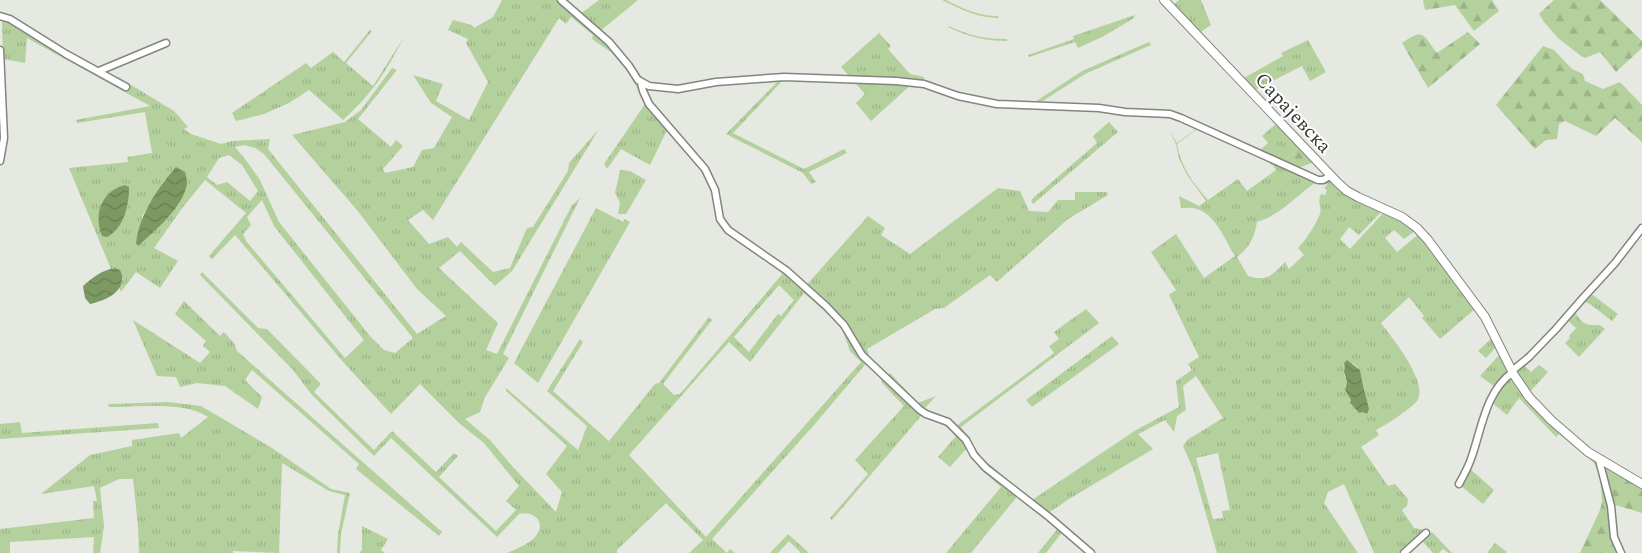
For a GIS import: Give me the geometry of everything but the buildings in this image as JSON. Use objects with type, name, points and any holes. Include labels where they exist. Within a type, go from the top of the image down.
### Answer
[{"type":"main road","name":"Сарајевска","points":[[1164,0],[1330,176]]},
{"type":"main road","points":[[1330,176],[1352,194],[1402,216],[1423,234],[1484,318],[1512,371],[1524,390],[1537,405],[1567,434],[1599,460],[1642,484]]},
{"type":"street","points":[[561,0],[622,57],[641,83],[642,91],[649,104],[705,169],[715,190],[720,219],[728,230],[786,271],[840,321],[862,355],[909,401],[926,414],[948,422],[966,440],[974,455],[986,468],[1049,517],[1091,553]]},
{"type":"street","points":[[0,16],[10,19],[47,43],[126,87]]},
{"type":"street","points":[[98,71],[166,43]]},
{"type":"street","points":[[0,50],[4,124],[3,149],[0,162]]},
{"type":"street","name":"Сарајевска","points":[[641,83],[649,86],[678,89],[709,83],[775,77],[896,81],[924,84],[958,96],[997,104],[1170,114],[1315,179],[1323,180],[1330,176]]},
{"type":"street","points":[[1459,484],[1471,458],[1488,404],[1500,383],[1556,329],[1615,263],[1642,228]]},
{"type":"street","points":[[1599,460],[1611,506],[1614,537],[1621,553]]},
{"type":"street","points":[[1404,553],[1426,533]]},
{"type":"green space","points":[[502,0],[559,0],[612,48],[638,81],[646,102],[668,128],[650,165],[621,149],[607,169],[604,164],[645,104],[631,76],[612,53],[592,39],[593,35],[571,17],[566,24],[559,18],[433,220],[423,210],[408,220],[429,244],[448,237],[457,247],[461,242],[493,272],[510,268],[527,228],[533,227],[568,171],[569,163],[599,129],[512,271],[495,286],[460,251],[439,268],[498,323],[486,350],[497,354],[572,205],[580,198],[503,354],[509,358],[485,397],[480,412],[465,419],[490,440],[556,512],[562,492],[546,474],[567,446],[506,391],[506,388],[578,450],[587,426],[547,391],[580,339],[583,342],[553,391],[609,441],[655,384],[659,383],[709,317],[712,320],[663,384],[674,395],[680,394],[784,272],[803,289],[868,216],[885,228],[881,235],[910,254],[998,188],[1020,191],[1029,211],[1048,212],[1058,200],[1075,200],[1075,192],[1107,192],[1108,195],[1068,219],[997,282],[990,275],[944,308],[935,309],[867,349],[871,362],[869,360],[814,425],[712,539],[727,553],[689,553],[703,540],[666,503],[617,550],[617,553],[507,553],[526,544],[535,537],[540,527],[538,519],[530,514],[519,514],[497,537],[391,438],[374,456],[312,395],[293,370],[200,275],[202,272],[258,328],[267,329],[321,384],[314,392],[374,450],[392,431],[436,472],[454,453],[458,456],[439,477],[496,531],[516,510],[506,501],[519,486],[484,443],[460,424],[420,384],[391,414],[344,363],[235,235],[212,259],[209,256],[246,213],[205,180],[154,248],[178,261],[160,288],[136,272],[121,292],[119,287],[123,279],[115,268],[111,269],[69,168],[128,162],[127,157],[152,153],[145,112],[77,123],[76,120],[150,106],[27,38],[25,63],[3,59],[2,22],[4,18],[115,82],[118,77],[174,111],[188,127],[184,129],[191,134],[221,144],[232,141],[270,139],[268,149],[417,334],[446,316],[417,289],[357,210],[292,135],[345,122],[361,110],[392,68],[397,70],[358,119],[391,147],[396,140],[403,146],[383,169],[385,173],[413,167],[422,150],[434,148],[452,117],[431,103],[413,75],[443,84],[436,101],[469,120],[488,82],[466,43],[468,39],[448,30],[453,20],[472,25],[474,28],[493,17]],"holes":[[[244,145],[255,148],[264,154],[413,338],[395,353],[384,350],[370,336],[279,222],[260,180],[235,147]],[[229,155],[242,165],[258,191],[250,201],[227,182],[217,185],[207,177],[219,158]],[[166,178],[180,202],[139,245],[142,216]],[[262,200],[274,226],[364,340],[345,358],[246,241],[243,234],[251,225],[247,217]],[[779,285],[794,300],[781,316],[778,314],[749,352],[734,337]],[[804,293],[841,326],[850,351],[861,362],[706,537],[629,455],[729,342],[750,362]]]},
{"type":"green space","points":[[599,0],[638,0],[599,32],[579,15]]},
{"type":"green space","points":[[942,0],[971,11],[984,15],[998,16],[999,18],[976,15]]},
{"type":"green space","points":[[1179,0],[1201,0],[1211,25],[1199,33],[1173,5]]},
{"type":"green space","points":[[1423,0],[1492,0],[1499,11],[1474,31],[1455,5],[1425,10]]},
{"type":"green space","points":[[1554,0],[1600,0],[1642,41],[1642,48],[1616,72],[1600,52],[1585,58],[1581,56],[1558,38],[1539,14]]},
{"type":"green space","points":[[1135,15],[1134,18],[1104,36],[1078,48],[1075,42],[1029,57],[1028,55],[1074,39],[1073,36]]},
{"type":"green space","points":[[949,26],[977,36],[1007,39],[1007,41],[977,38]]},
{"type":"green space","points":[[370,30],[372,31],[346,63],[373,86],[404,37],[378,82],[363,101],[343,120],[309,90],[289,103],[264,114],[236,121],[232,113],[306,63],[311,68],[333,52],[344,62]]},
{"type":"green space","points":[[1468,32],[1480,44],[1428,88],[1402,43],[1415,35],[1423,35],[1437,53]]},
{"type":"green space","points":[[879,33],[891,46],[888,49],[910,74],[924,77],[924,85],[913,83],[871,121],[856,103],[865,94],[841,67]]},
{"type":"green space","points":[[1308,40],[1326,72],[1310,81],[1302,66],[1253,91],[1242,79],[1283,56],[1281,53]]},
{"type":"green space","points":[[1149,42],[1151,45],[1085,74],[1038,104],[1032,104],[1082,71]]},
{"type":"green space","points":[[1543,46],[1554,50],[1572,69],[1583,74],[1585,81],[1603,89],[1620,82],[1642,105],[1642,142],[1615,118],[1596,136],[1565,121],[1559,124],[1557,139],[1546,140],[1535,149],[1496,105]]},
{"type":"green space","points":[[781,78],[785,78],[733,133],[804,169],[844,149],[847,153],[809,172],[816,182],[811,184],[803,173],[726,134]]},
{"type":"green space","points":[[1109,122],[1118,132],[1033,204],[1031,200],[1097,143],[1093,136]]},
{"type":"green space","points":[[1277,123],[1299,146],[1284,163],[1259,151],[1268,143],[1262,136]]},
{"type":"green space","points":[[1200,127],[1177,144],[1181,160],[1188,174],[1208,200],[1238,179],[1247,191],[1276,170],[1268,158],[1310,178],[1315,183],[1281,210],[1257,222],[1251,242],[1237,257],[1248,276],[1265,278],[1285,262],[1289,269],[1304,255],[1298,248],[1318,218],[1320,197],[1321,194],[1325,195],[1327,190],[1324,188],[1327,185],[1325,182],[1331,180],[1383,210],[1359,235],[1349,227],[1340,239],[1350,249],[1385,211],[1416,230],[1404,239],[1394,230],[1385,238],[1397,252],[1420,233],[1475,309],[1440,339],[1422,318],[1424,316],[1409,297],[1381,323],[1414,372],[1419,393],[1414,404],[1386,425],[1376,430],[1379,435],[1361,447],[1388,486],[1395,484],[1408,499],[1407,506],[1402,510],[1414,528],[1425,530],[1432,525],[1400,553],[1374,553],[1344,484],[1328,492],[1324,503],[1358,553],[1217,553],[1193,469],[1183,446],[1187,440],[1223,418],[1196,376],[1183,386],[1186,410],[1177,416],[1174,432],[1165,420],[1138,434],[1153,449],[1047,514],[1020,493],[971,553],[946,553],[1001,487],[978,467],[981,464],[968,447],[950,467],[938,457],[956,436],[940,423],[921,416],[832,520],[830,518],[868,474],[855,460],[904,406],[882,383],[879,371],[887,376],[890,373],[918,403],[936,396],[925,408],[929,414],[955,427],[1054,353],[1049,346],[1059,339],[1054,332],[1086,309],[1099,323],[961,427],[982,458],[1032,500],[1136,430],[1179,407],[1176,381],[1192,370],[1188,364],[1199,357],[1169,295],[1176,290],[1151,252],[1176,234],[1204,278],[1235,256],[1215,222],[1210,217],[1195,208],[1181,208],[1179,196],[1199,206],[1206,201],[1187,175],[1179,159],[1176,144],[1169,130],[1177,143]],"holes":[[[1352,363],[1358,367],[1365,391],[1365,397],[1359,413],[1351,405],[1351,400],[1345,386],[1347,382],[1344,375],[1345,367]],[[1218,453],[1230,510],[1222,511],[1223,518],[1213,519],[1196,458]]]},
{"type":"green space","points":[[1299,146],[1314,162],[1296,169],[1284,163]]},
{"type":"green space","points":[[620,170],[630,171],[646,180],[626,214],[618,214],[620,203],[615,193]]},
{"type":"green space","points":[[596,208],[623,222],[625,219],[630,222],[538,383],[514,363]]},
{"type":"green space","points":[[1590,293],[1618,314],[1612,321],[1590,304],[1582,301]]},
{"type":"green space","points":[[184,301],[220,336],[224,332],[234,343],[237,351],[442,532],[439,536],[356,469],[359,464],[252,370],[245,380],[262,397],[258,409],[225,386],[197,383],[180,387],[176,377],[157,376],[133,320],[200,363],[210,352],[203,346],[206,341],[175,314]]},
{"type":"green space","points":[[1574,310],[1584,323],[1600,325],[1605,329],[1579,357],[1565,343],[1576,328],[1566,319]]},
{"type":"green space","points":[[1112,336],[1119,344],[1032,407],[1026,400]]},
{"type":"green space","points":[[1493,337],[1497,346],[1486,358],[1478,351]]},
{"type":"green space","points":[[1500,354],[1508,372],[1495,387],[1480,376]]},
{"type":"green space","points":[[1530,358],[1525,366],[1531,372],[1539,365],[1548,372],[1529,393],[1516,373]]},
{"type":"green space","points":[[1510,376],[1595,460],[1600,473],[1594,463],[1559,434],[1556,437],[1519,398],[1507,415],[1491,402]]},
{"type":"green space","points":[[168,402],[201,406],[272,448],[331,489],[350,493],[341,534],[340,553],[337,553],[338,534],[345,495],[329,491],[282,463],[279,553],[233,551],[233,553],[139,553],[133,479],[119,479],[100,488],[104,526],[100,553],[93,553],[94,537],[10,542],[10,553],[0,553],[0,529],[94,518],[93,501],[97,501],[94,486],[41,494],[90,455],[132,446],[132,440],[179,433],[181,438],[208,417],[199,412],[174,407],[109,407],[108,404]]},
{"type":"green space","points":[[20,422],[22,433],[158,423],[159,428],[0,439],[0,424]]},
{"type":"green space","points":[[1603,467],[1607,467],[1642,487],[1642,513],[1612,504]]},
{"type":"green space","points":[[1469,468],[1494,490],[1483,504],[1460,485]]},
{"type":"green space","points":[[1600,473],[1618,552],[1580,553],[1602,502]]},
{"type":"green space","points":[[362,526],[388,539],[381,550],[385,553],[359,553],[362,550]]},
{"type":"green space","points":[[1059,527],[1064,530],[1046,553],[1038,553]]},
{"type":"green space","points":[[1432,532],[1452,553],[1448,553],[1443,549],[1439,553],[1433,553],[1422,541]]},
{"type":"green space","points":[[788,534],[809,553],[801,553],[789,541],[778,553],[770,553]]},
{"type":"green space","points":[[1495,543],[1507,552],[1487,553]]},
{"type":"green space","points":[[730,549],[735,553],[727,553]]},
{"type":"water","points":[[176,167],[185,172],[187,181],[180,201],[161,225],[139,245],[136,244],[141,223],[150,203]]},
{"type":"water","points":[[125,185],[129,187],[127,209],[124,216],[113,233],[107,237],[102,236],[99,228],[99,212],[102,204],[110,192]]},
{"type":"water","points":[[115,268],[120,270],[122,276],[119,289],[106,299],[90,304],[85,298],[83,286],[98,274]]},
{"type":"water","points":[[1347,360],[1360,370],[1369,409],[1367,414],[1359,413],[1350,403],[1351,400],[1345,390],[1347,382],[1344,363]]}]
